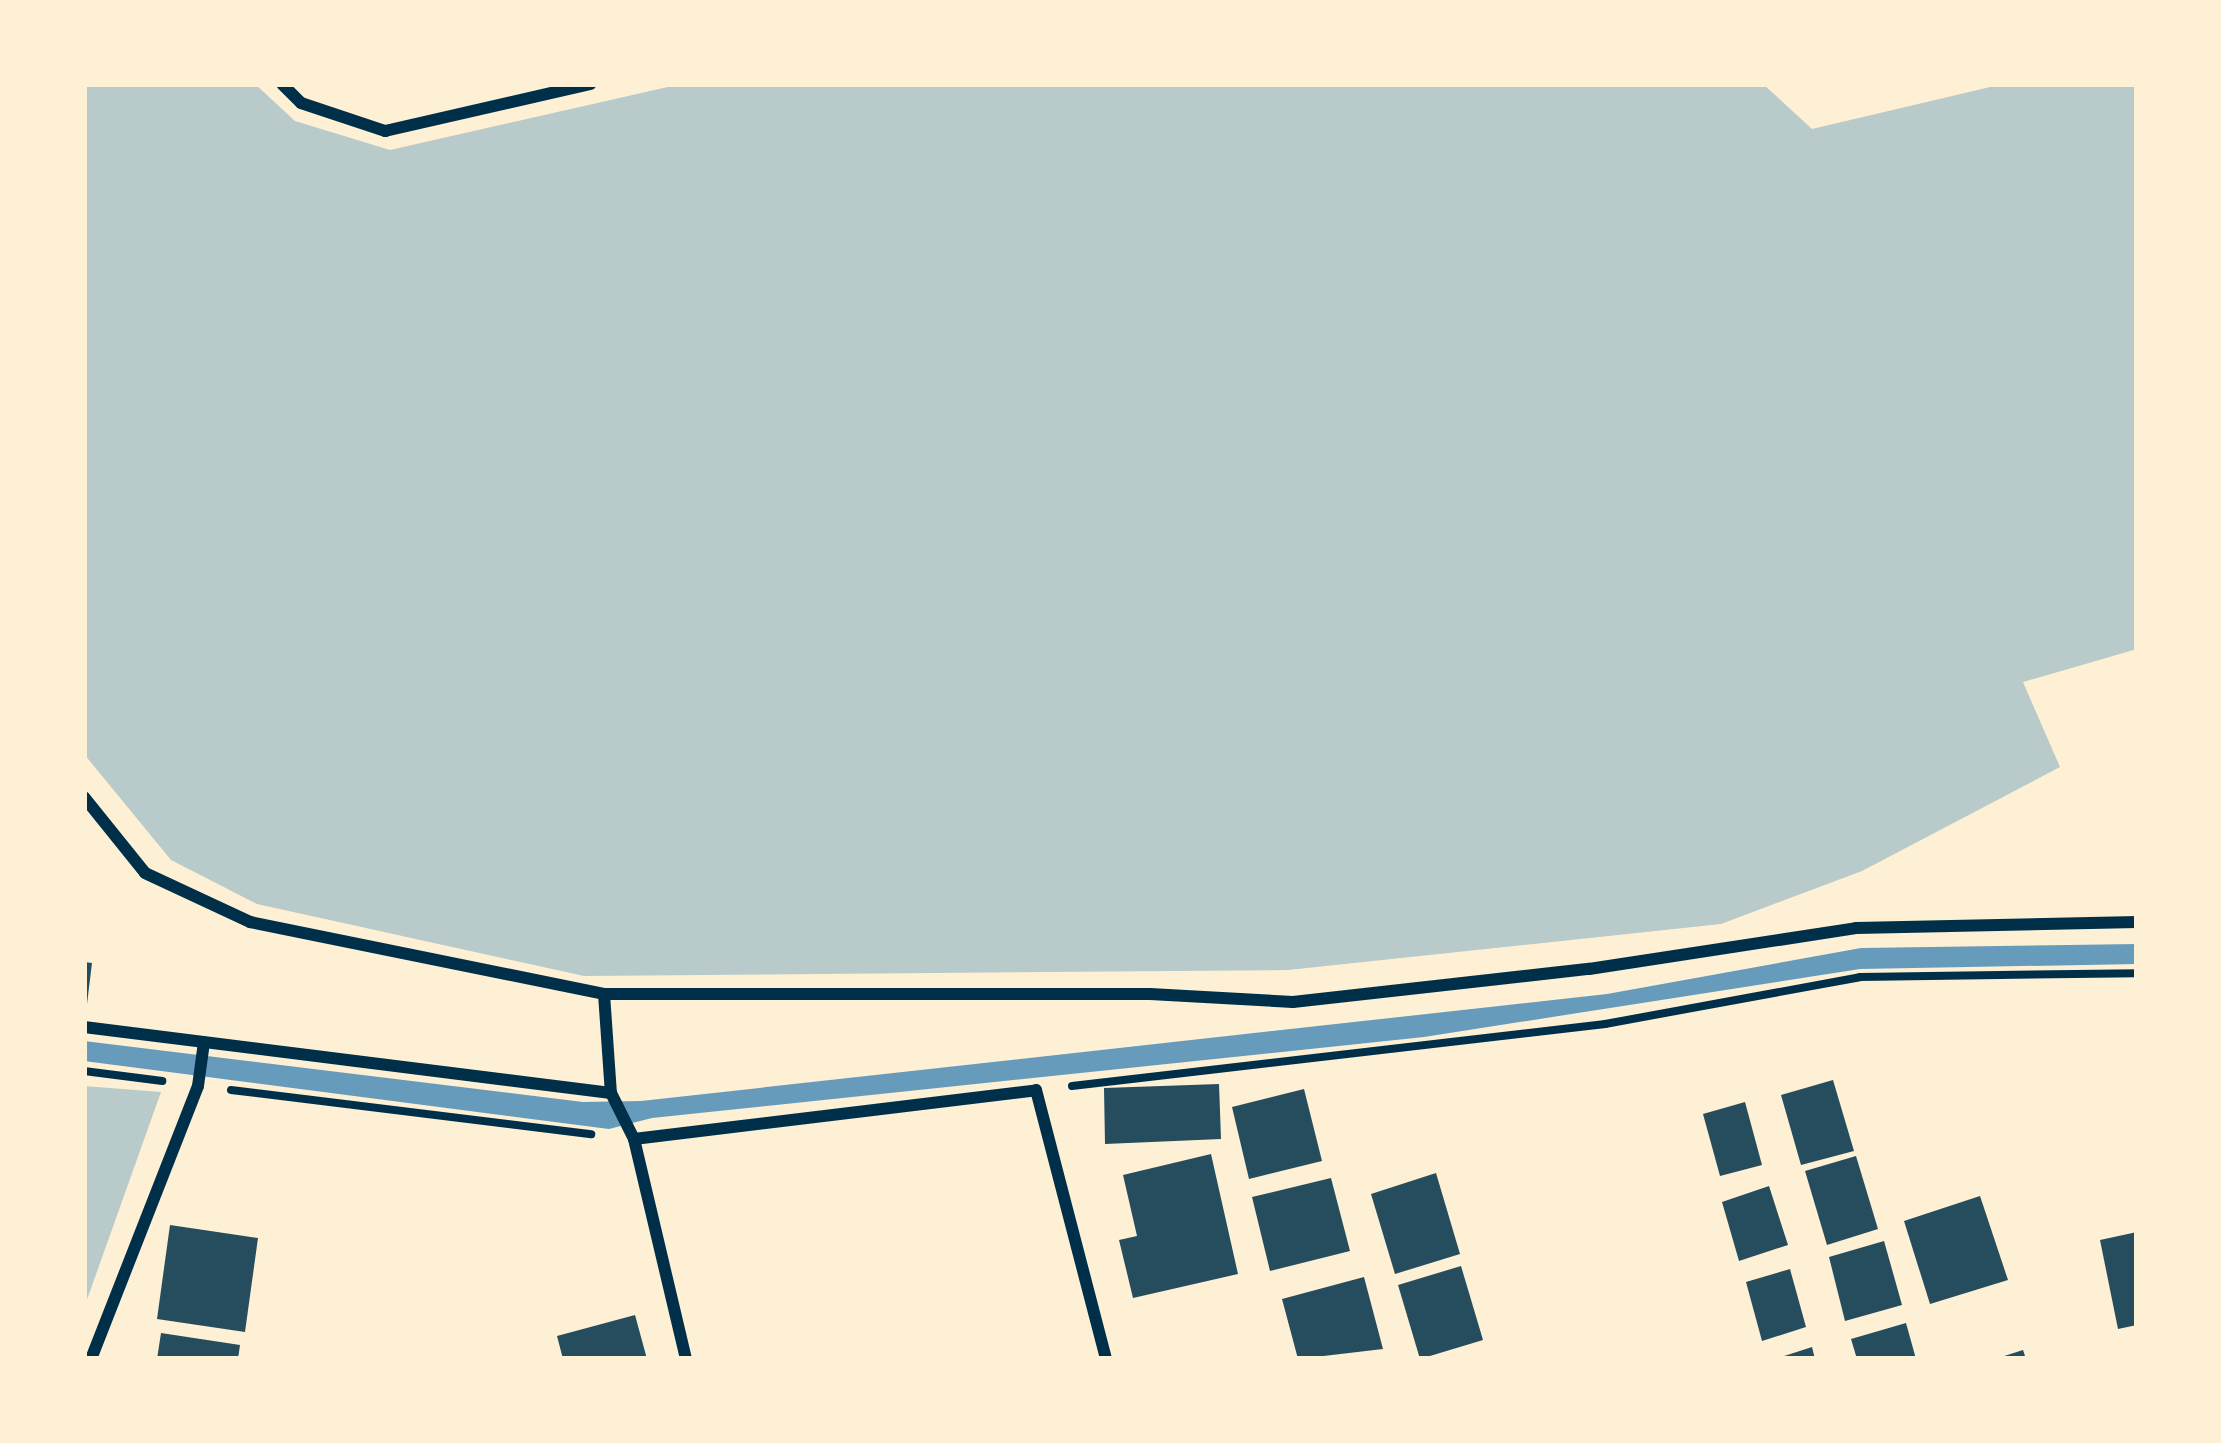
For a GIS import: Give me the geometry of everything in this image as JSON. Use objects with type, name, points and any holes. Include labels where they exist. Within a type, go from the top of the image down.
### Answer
[{"type":"street","points":[[282,84],[301,104],[385,130],[591,84]]},
{"type":"street","points":[[84,797],[145,873],[250,922],[604,994],[1150,994],[1293,1002],[1589,969],[1856,928],[2137,922]]},
{"type":"street","points":[[604,994],[612,1096],[631,1134],[686,1359]]},
{"type":"street","points":[[84,1027],[203,1048],[612,1096]]},
{"type":"street","points":[[91,1359],[198,1082],[203,1048]]},
{"type":"street","points":[[631,1134],[1036,1090],[1106,1359]]},
{"type":"path","points":[[1036,1090],[1605,1024],[1860,977],[2137,973]]},
{"type":"path","points":[[84,1071],[631,1134]]},
{"type":"shaded area","points":[[84,84],[255,84],[295,121],[390,150],[681,84],[1763,84],[1812,129],[2003,84],[2137,84],[2137,649],[2023,682],[2060,767],[1862,871],[1721,924],[1288,970],[584,976],[257,904],[171,860],[84,754]]},
{"type":"shaded area","points":[[84,1086],[161,1092],[84,1308]]},
{"type":"water","points":[[2137,944],[2137,964],[1860,969],[1424,1037],[652,1118],[609,1129],[84,1061],[84,1041],[583,1102],[641,1101],[1607,994],[1861,948]]},
{"type":"building","points":[[84,962],[92,963],[87,1004],[84,1004]]},
{"type":"building","points":[[1833,1080],[1854,1151],[1801,1165],[1781,1095]]},
{"type":"building","points":[[1219,1084],[1221,1139],[1105,1144],[1104,1088]]},
{"type":"building","points":[[1304,1089],[1322,1161],[1249,1179],[1232,1107]]},
{"type":"building","points":[[1745,1102],[1762,1165],[1720,1176],[1703,1114]]},
{"type":"building","points":[[1211,1154],[1238,1274],[1133,1298],[1119,1240],[1137,1236],[1123,1175]]},
{"type":"building","points":[[1856,1156],[1878,1229],[1827,1245],[1805,1171]]},
{"type":"building","points":[[1436,1173],[1460,1254],[1395,1274],[1371,1194]]},
{"type":"building","points":[[1331,1178],[1350,1251],[1270,1271],[1252,1197]]},
{"type":"building","points":[[1769,1186],[1788,1245],[1739,1261],[1722,1202]]},
{"type":"building","points":[[1980,1196],[2008,1280],[1930,1304],[1904,1221]]},
{"type":"building","points":[[170,1225],[258,1238],[245,1332],[157,1319]]},
{"type":"building","points":[[2137,1232],[2137,1325],[2118,1329],[2100,1240]]},
{"type":"building","points":[[1884,1241],[1902,1305],[1845,1321],[1829,1257]]},
{"type":"building","points":[[1461,1266],[1483,1340],[1420,1359],[1398,1285]]},
{"type":"building","points":[[1790,1269],[1806,1327],[1762,1341],[1746,1282]]},
{"type":"building","points":[[1364,1277],[1383,1349],[1298,1359],[1282,1299]]},
{"type":"building","points":[[635,1315],[647,1359],[563,1359],[557,1336]]},
{"type":"building","points":[[1906,1323],[1916,1359],[1857,1359],[1851,1339]]},
{"type":"building","points":[[161,1333],[240,1345],[238,1359],[157,1359]]},
{"type":"building","points":[[1812,1347],[1815,1359],[1778,1359],[1778,1358]]},
{"type":"building","points":[[2023,1350],[2026,1359],[1998,1359],[1998,1358]]}]
